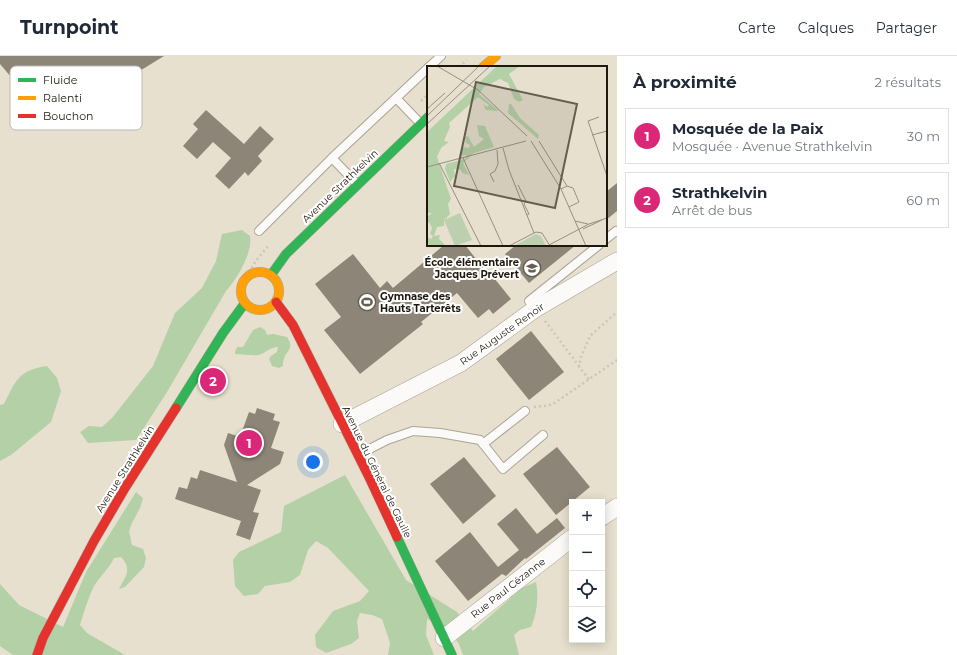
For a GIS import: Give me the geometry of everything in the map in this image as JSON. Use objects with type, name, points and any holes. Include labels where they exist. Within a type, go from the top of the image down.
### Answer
[{"type":"street","points":[[485,66],[496,56]]},
{"type":"street","name":"Avenue Strathkelvin","points":[[271,275],[286,254],[427,118]]},
{"type":"street","name":"Rue Auguste Renoir","points":[[342,424],[461,363],[535,309],[617,261]]},
{"type":"street","points":[[259,272],[265,272],[271,275],[278,285],[279,291],[276,302],[264,310],[257,310],[245,303],[242,296],[242,289],[243,283],[247,277],[259,272]]},
{"type":"street","name":"Avenue du Général de Gaulle","points":[[276,302],[293,325],[358,456],[452,655]]},
{"type":"street","name":"Avenue Strathkelvin","points":[[36,655],[43,638],[94,541],[125,488],[192,385],[223,333],[245,303]]},
{"type":"street","points":[[605,515],[617,507]]},
{"type":"street","name":"Rue Paul Cézanne","points":[[444,638],[569,540]]},
{"type":"lane","points":[[429,66],[440,56]]},
{"type":"lane","points":[[259,231],[332,158],[427,68]]},
{"type":"lane","points":[[396,98],[420,124]]},
{"type":"lane","points":[[332,158],[357,184]]},
{"type":"lane","points":[[607,238],[616,231],[617,232]]},
{"type":"lane","points":[[535,309],[529,301],[598,246]]},
{"type":"lane","points":[[482,444],[525,411]]},
{"type":"lane","points":[[358,456],[387,440],[413,431],[440,433],[480,440],[502,469],[543,435]]},
{"type":"path","points":[[535,309],[589,379]]},
{"type":"path","points":[[579,366],[590,336],[617,312]]},
{"type":"path","points":[[525,411],[533,407],[553,404],[617,360]]},
{"type":"green space","points":[[242,230],[250,236],[249,250],[243,265],[235,280],[226,291],[167,392],[136,440],[88,443],[80,432],[89,426],[102,427],[112,418],[153,366],[175,313],[202,288],[216,261],[222,234]]},
{"type":"green space","points":[[260,327],[265,330],[267,335],[273,334],[287,337],[290,347],[283,361],[283,366],[279,368],[272,366],[269,359],[277,352],[278,347],[259,355],[235,354],[237,347],[243,347],[253,330]]},
{"type":"green space","points":[[47,366],[57,378],[61,391],[51,422],[11,455],[0,461],[0,405],[4,404],[15,382],[24,373]]},
{"type":"green space","points":[[345,475],[406,580],[457,612],[473,631],[522,588],[536,582],[537,605],[531,627],[520,630],[514,635],[519,655],[463,655],[459,644],[447,628],[427,619],[426,635],[434,655],[388,655],[390,643],[382,619],[372,615],[360,613],[357,621],[359,638],[351,644],[326,653],[316,647],[315,635],[333,611],[360,601],[369,591],[328,548],[316,541],[308,550],[300,575],[290,582],[265,586],[258,594],[244,596],[235,586],[233,560],[239,552],[281,532],[284,506]]},
{"type":"green space","points":[[136,492],[143,498],[129,531],[132,545],[143,549],[146,558],[144,567],[125,587],[119,589],[127,573],[127,565],[121,557],[114,558],[110,566],[94,586],[80,625],[87,633],[125,655],[13,655],[0,646],[0,584],[19,605],[63,627],[86,572]]},
{"type":"building","points":[[0,56],[164,56],[142,70],[142,66],[10,66],[10,76],[0,64]]},
{"type":"building","points":[[206,110],[244,144],[260,126],[274,139],[258,156],[262,161],[248,176],[245,172],[229,189],[215,176],[231,158],[213,142],[197,159],[183,146],[198,129],[193,124]]},
{"type":"building","points":[[617,183],[617,211],[607,219],[607,191]]},
{"type":"building","points":[[443,246],[466,246],[492,279],[494,278],[511,299],[493,314],[489,309],[478,318],[457,293],[421,322],[423,324],[360,374],[324,330],[341,317],[315,284],[353,254],[380,288],[387,281],[393,288]]},
{"type":"building","name":"École élémentaire Jacques Prévert","points":[[515,246],[575,246],[529,283],[505,254]]},
{"type":"building","points":[[531,331],[564,372],[529,400],[496,359]]},
{"type":"building","points":[[257,408],[275,414],[273,420],[280,422],[271,448],[284,452],[280,464],[247,485],[261,490],[253,512],[259,513],[250,540],[236,535],[241,521],[175,499],[179,487],[187,489],[191,477],[197,479],[200,470],[237,482],[224,445],[228,433],[240,437],[249,412],[255,414]]},
{"type":"building","points":[[557,447],[590,487],[575,499],[569,499],[569,504],[556,515],[523,474]]},
{"type":"building","points":[[464,457],[496,496],[463,524],[430,484]]},
{"type":"building","points":[[516,508],[537,534],[557,518],[565,528],[526,559],[525,558],[506,576],[502,574],[468,601],[435,561],[470,532],[498,567],[519,550],[497,524]]},
{"type":"traffic: fast","points":[[271,275],[286,254],[427,118]]},
{"type":"traffic: fast","points":[[176,408],[223,333],[245,303]]},
{"type":"traffic: fast","points":[[397,537],[452,655]]},
{"type":"traffic: slow","points":[[484,66],[496,56]]},
{"type":"traffic: slow","points":[[260,272],[270,275],[276,281],[279,291],[276,301],[270,307],[260,310],[250,307],[244,301],[241,291],[244,281],[250,275],[260,272]]},
{"type":"traffic: jam","points":[[276,302],[293,325],[369,477],[397,537]]},
{"type":"traffic: jam","points":[[37,655],[43,638],[94,541],[125,488],[176,408]]},
{"type":"place","name":"École élémentaire Jacques Prévert","points":[[532,268]]},
{"type":"place","name":"Gymnase des Hauts Tarterêts","points":[[367,302]]},
{"type":"place","name":"Strathkelvin","points":[[213,381]]},
{"type":"place","name":"Mosquée de la Paix","points":[[249,443]]}]
